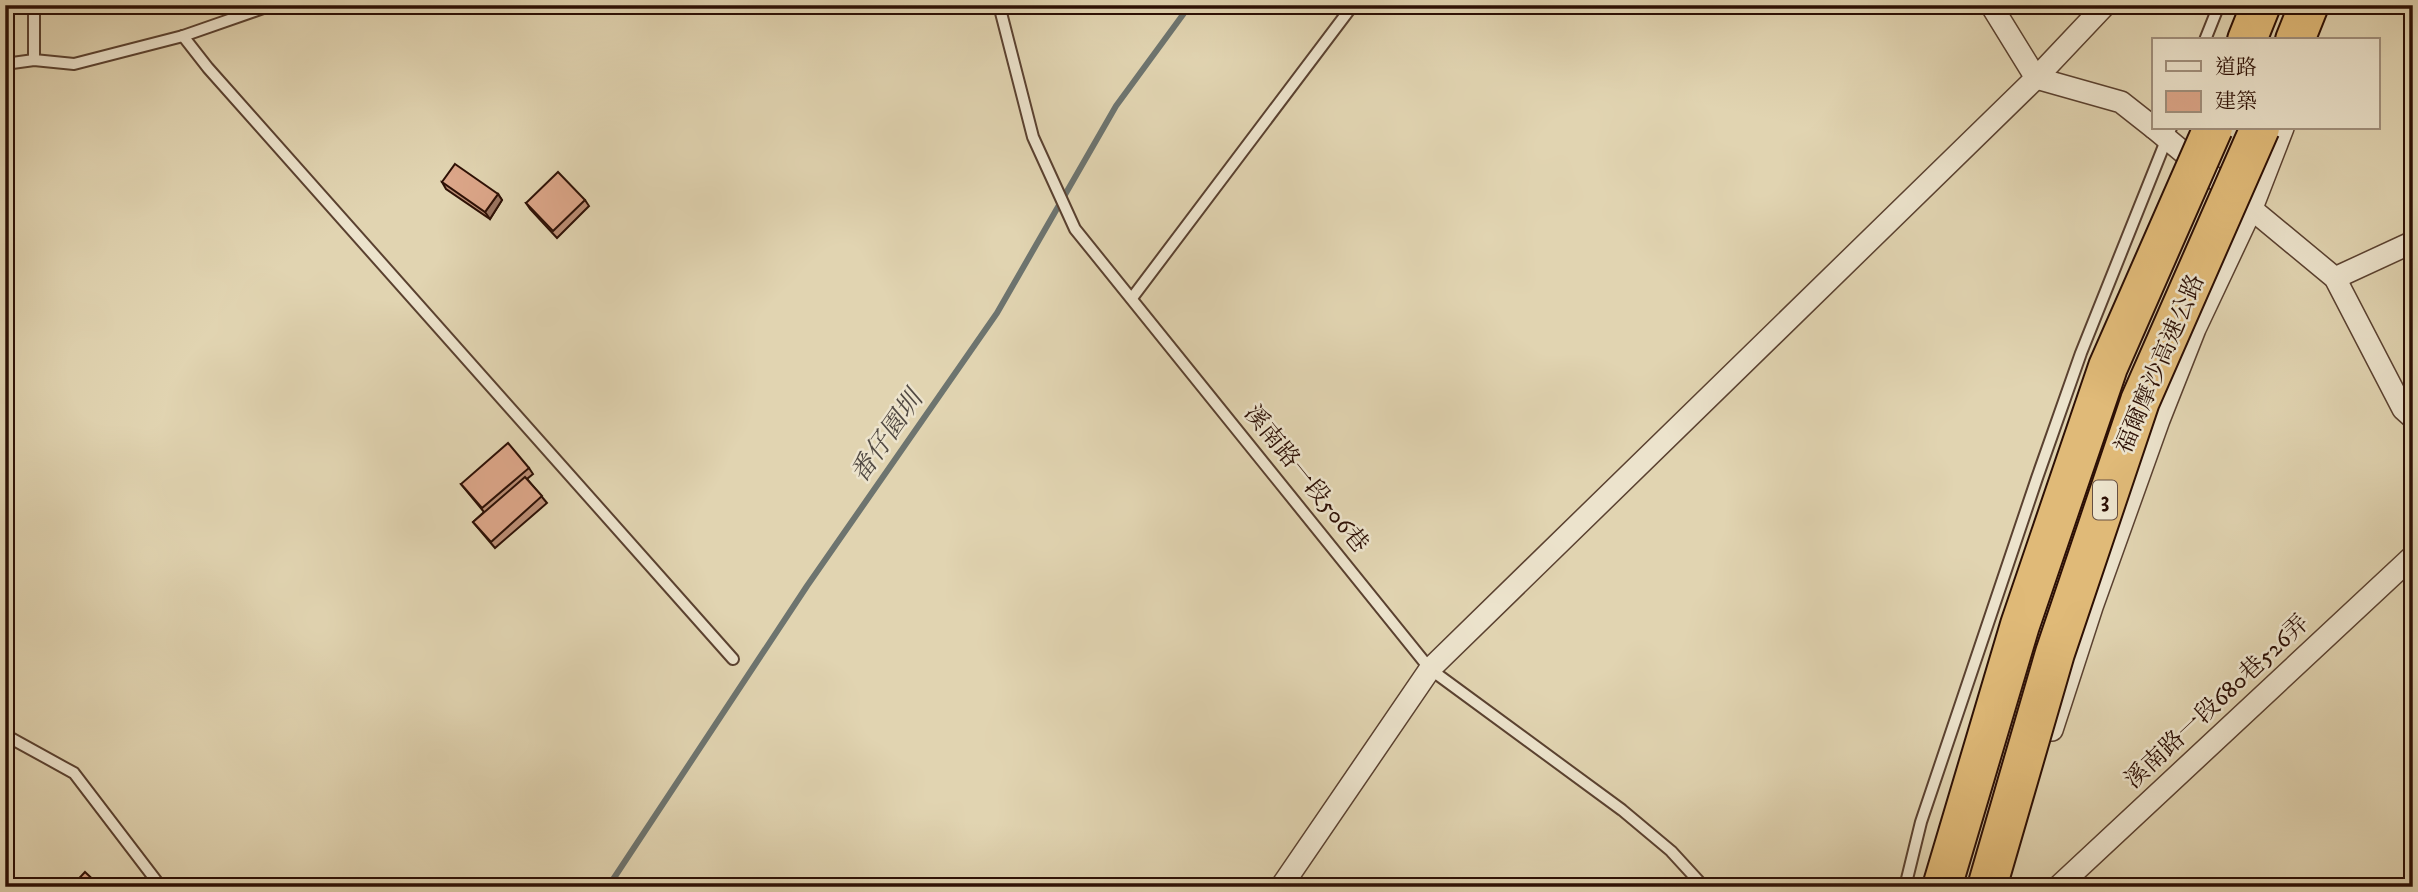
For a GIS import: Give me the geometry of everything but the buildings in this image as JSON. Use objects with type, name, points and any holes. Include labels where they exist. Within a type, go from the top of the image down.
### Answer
[{"type":"highway","points":[[2249,38],[2261,5]]},
{"type":"highway","points":[[2296,38],[2309,5]]},
{"type":"highway","name":"福爾摩沙高速公路","points":[[1942,887],[2020,625],[2108,367],[2212,130]]},
{"type":"highway","name":"福爾摩沙高速公路","points":[[1987,887],[2055,653],[2136,414],[2259,130]]},
{"type":"street","points":[[1991,5],[2036,78],[2121,102],[2152,124]]},
{"type":"street","points":[[1281,887],[1430,669],[2036,78],[2105,5]]},
{"type":"street","points":[[2316,38],[2329,5]]},
{"type":"street","points":[[2161,130],[2335,278],[2403,409],[2413,418]]},
{"type":"street","points":[[2007,887],[2035,783],[2091,607],[2195,329],[2252,208],[2282,130]]},
{"type":"street","points":[[2335,278],[2413,242]]},
{"type":"street","name":"溪南路一段680巷526弄","points":[[2058,887],[2413,556]]},
{"type":"lane","points":[[34,5],[34,60]]},
{"type":"lane","points":[[5,64],[34,60],[74,64],[183,36],[272,5]]},
{"type":"lane","name":"溪南路一段506巷","points":[[999,5],[1033,137],[1075,229],[1430,669],[1622,810],[1671,851],[1704,887]]},
{"type":"lane","points":[[1132,298],[1353,5]]},
{"type":"lane","points":[[2206,38],[2220,5]]},
{"type":"lane","points":[[183,36],[208,68],[733,659]]},
{"type":"lane","points":[[1905,887],[1921,822],[2036,478],[2161,130]]},
{"type":"lane","points":[[5,143],[5,149]]},
{"type":"lane","points":[[5,735],[74,773],[133,846],[161,887]]},
{"type":"waterway","name":"番仔園圳","points":[[608,887],[807,586],[997,313],[1116,106],[1190,5]]}]
